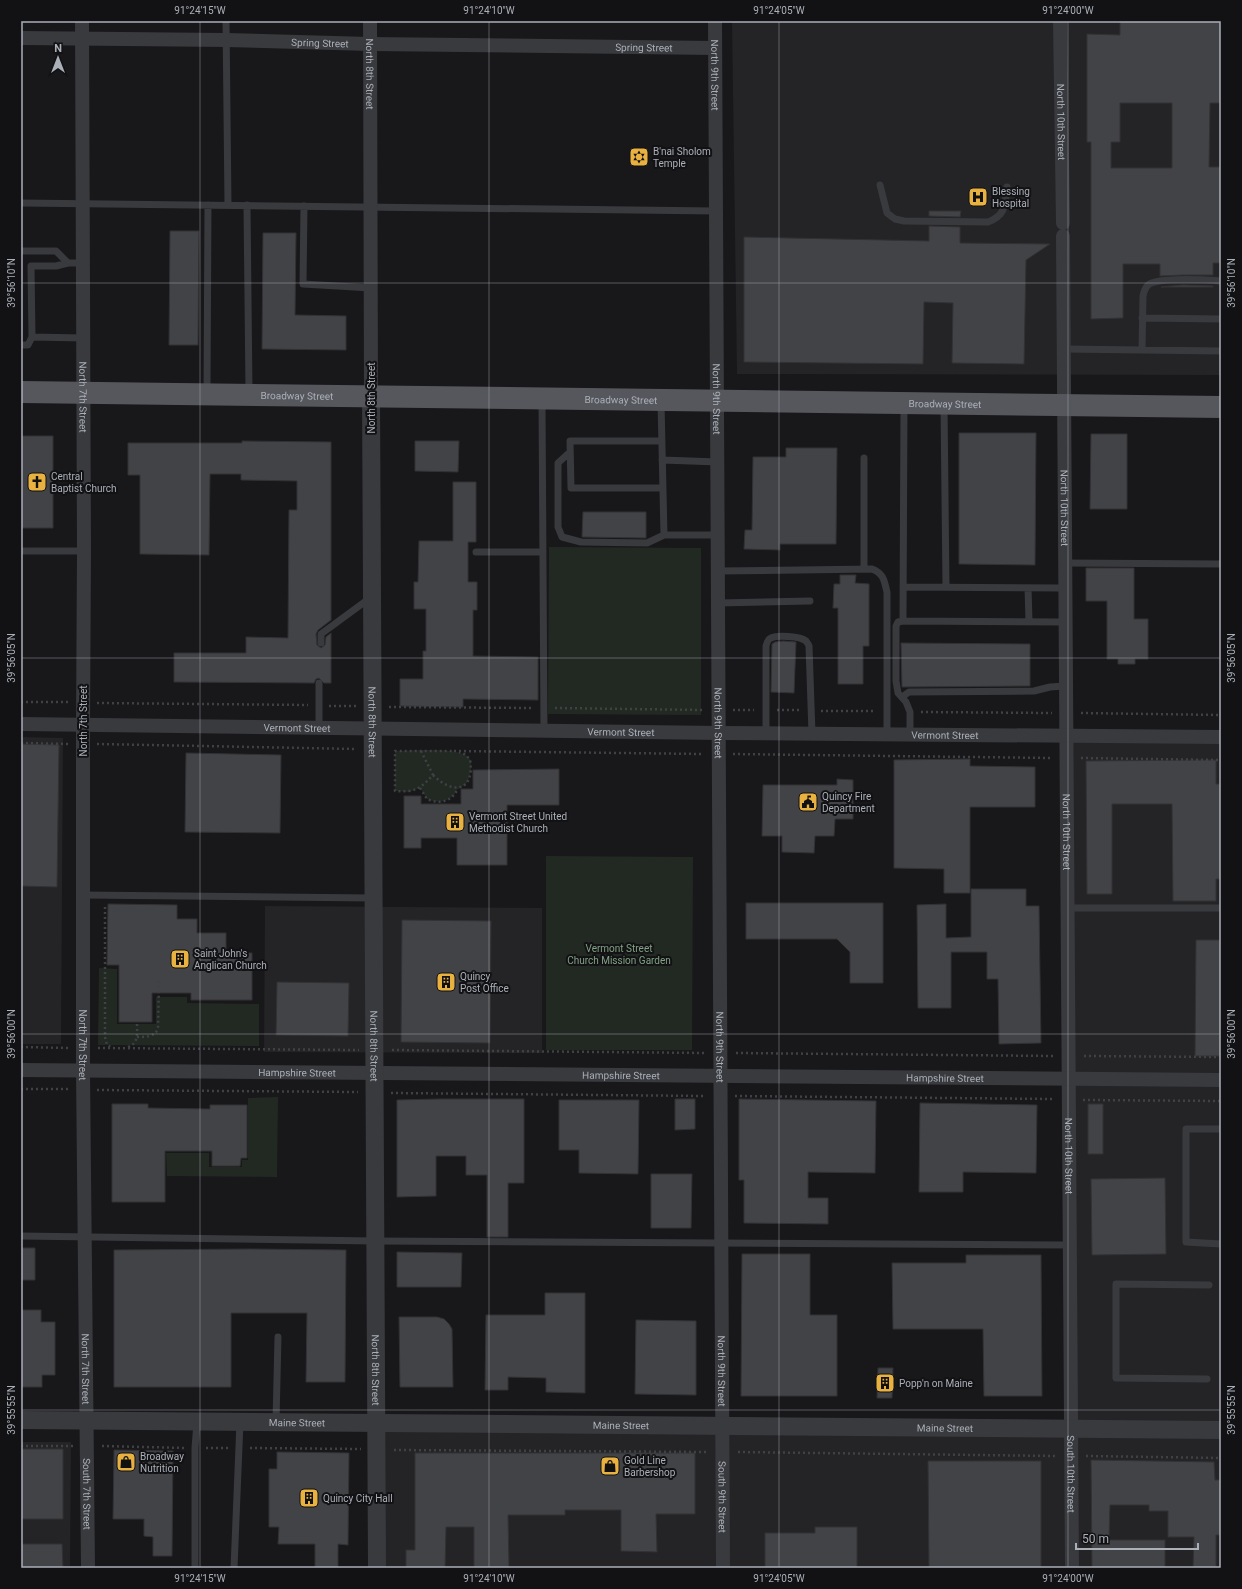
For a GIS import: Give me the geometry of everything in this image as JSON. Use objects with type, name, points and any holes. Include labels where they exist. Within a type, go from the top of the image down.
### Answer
[{"type":"main road","name":"Broadway Street","points":[[21,392],[1221,407]]},
{"type":"street","name":"North 7th Street","points":[[82,21],[84,393],[83,1071],[88,1421]]},
{"type":"street","name":"North 8th Street","points":[[370,21],[371,597],[377,1568]]},
{"type":"street","name":"North 9th Street","points":[[715,21],[723,1426]]},
{"type":"street","name":"North 10th Street","points":[[1060,21],[1064,350],[1064,588],[1071,1428]]},
{"type":"street","name":"Spring Street","points":[[21,38],[715,48]]},
{"type":"street","name":"Vermont Street","points":[[21,724],[812,734],[1221,737]]},
{"type":"street","name":"Hampshire Street","points":[[21,1070],[1221,1080]]},
{"type":"street","name":"Maine Street","points":[[21,1420],[1221,1430]]},
{"type":"street","name":"South 7th Street","points":[[88,1421],[88,1568]]},
{"type":"street","name":"South 9th Street","points":[[723,1426],[723,1568]]},
{"type":"street","name":"South 10th Street","points":[[1071,1428],[1072,1568]]},
{"type":"lane","points":[[226,21],[228,205]]},
{"type":"lane","points":[[880,185],[887,213],[895,219],[912,221],[988,222],[998,218],[1005,206],[1007,187]]},
{"type":"lane","points":[[21,203],[716,211]]},
{"type":"lane","points":[[207,394],[208,205]]},
{"type":"lane","points":[[247,206],[249,395]]},
{"type":"lane","points":[[304,206],[303,284],[371,288]]},
{"type":"lane","points":[[21,251],[56,252],[68,263]]},
{"type":"lane","points":[[21,345],[28,345],[32,337],[31,266],[56,266],[68,263],[83,263]]},
{"type":"lane","points":[[1142,350],[1143,296],[1145,288],[1149,284],[1156,281],[1170,280],[1221,281]]},
{"type":"lane","points":[[1142,318],[1221,319]]},
{"type":"lane","points":[[32,337],[83,338]]},
{"type":"lane","points":[[1064,350],[1221,351]]},
{"type":"lane","points":[[542,398],[544,731]]},
{"type":"lane","points":[[661,400],[664,535]]},
{"type":"lane","points":[[903,621],[904,402]]},
{"type":"lane","points":[[944,403],[946,587]]},
{"type":"lane","points":[[662,441],[570,441],[570,488],[663,488]]},
{"type":"lane","points":[[570,452],[558,463],[558,527],[562,537],[581,542],[647,543],[664,535],[718,535]]},
{"type":"lane","points":[[864,458],[864,570]]},
{"type":"lane","points":[[662,460],[718,462]]},
{"type":"lane","points":[[21,551],[84,551]]},
{"type":"lane","points":[[476,552],[543,552]]},
{"type":"lane","points":[[1064,563],[1221,564]]},
{"type":"lane","points":[[718,571],[872,569],[879,572],[883,577],[887,592],[887,734]]},
{"type":"lane","points":[[903,587],[1064,588]]},
{"type":"lane","points":[[1028,588],[1029,621]]},
{"type":"lane","points":[[320,643],[321,634],[371,597]]},
{"type":"lane","points":[[718,603],[810,601]]},
{"type":"lane","points":[[910,734],[910,712],[906,702],[898,693],[896,681],[896,626],[898,622],[1065,622]]},
{"type":"lane","points":[[766,733],[766,646],[767,641],[776,636],[796,637],[806,641],[810,646],[810,710],[812,734]]},
{"type":"lane","points":[[319,728],[320,683]]},
{"type":"lane","points":[[902,697],[909,692],[1034,691],[1050,687],[1065,686]]},
{"type":"lane","points":[[83,895],[373,898]]},
{"type":"lane","points":[[1067,908],[1221,908]]},
{"type":"lane","points":[[1221,1129],[1186,1129],[1186,1242],[1221,1244]]},
{"type":"lane","points":[[21,1236],[375,1241],[1069,1245]]},
{"type":"lane","points":[[1207,1379],[1116,1378],[1116,1284],[1209,1285]]},
{"type":"lane","points":[[276,1422],[278,1337]]},
{"type":"lane","points":[[195,1568],[195,1448],[197,1422]]},
{"type":"lane","points":[[234,1568],[240,1422]]},
{"type":"path","points":[[21,702],[887,711]]},
{"type":"path","points":[[910,712],[1221,715]]},
{"type":"path","points":[[21,743],[372,750],[1221,760]]},
{"type":"path","points":[[395,750],[395,791],[409,792],[420,788],[433,775]]},
{"type":"path","points":[[421,750],[433,775],[445,784],[461,788],[467,783],[469,778],[470,759],[464,754],[454,751]]},
{"type":"path","points":[[420,788],[427,799],[440,802],[450,800],[458,788]]},
{"type":"path","points":[[105,895],[105,1037],[107,1045],[118,1048],[1221,1058]]},
{"type":"path","points":[[137,1037],[153,1035],[158,1029],[159,980]]},
{"type":"path","points":[[118,1048],[133,1045],[137,1037],[137,1022]]},
{"type":"path","points":[[21,1089],[1221,1101]]},
{"type":"path","points":[[21,1446],[1221,1458]]},
{"type":"shaded area","name":"Blessing Hospital","points":[[732,21],[1221,21],[1221,375],[737,374]]},
{"type":"shaded area","points":[[1066,736],[1221,737],[1221,1568],[377,1568],[376,1423],[1071,1428]]},
{"type":"shaded area","points":[[21,737],[63,738],[61,1044],[21,1044]]},
{"type":"shaded area","points":[[265,906],[542,908],[542,1053],[264,1052]]},
{"type":"shaded area","points":[[21,1442],[71,1442],[70,1568],[21,1568]]},
{"type":"green space","points":[[549,547],[701,548],[701,715],[548,714]]},
{"type":"green space","points":[[435,750],[457,752],[465,755],[470,759],[471,764],[471,771],[467,783],[461,788],[458,788],[449,799],[441,802],[427,799],[420,788],[409,792],[395,791],[395,751]]},
{"type":"green space","name":"Vermont Street Church Mission Garden","points":[[546,856],[693,857],[692,1050],[546,1050]]},
{"type":"green space","points":[[99,968],[117,969],[117,1024],[156,1024],[156,997],[187,997],[187,1003],[259,1004],[259,1046],[98,1045]]},
{"type":"green space","points":[[278,1097],[277,1177],[167,1176],[166,1153],[209,1153],[209,1167],[242,1167],[242,1160],[248,1160],[248,1098]]},
{"type":"building","points":[[1120,21],[1221,21],[1221,103],[1210,103],[1209,167],[1221,167],[1221,263],[1213,263],[1213,275],[1160,276],[1160,264],[1123,264],[1123,318],[1091,319],[1091,142],[1087,142],[1087,34],[1120,35]],"holes":[[[1120,103],[1172,103],[1172,168],[1111,168],[1111,142],[1120,142]]]},
{"type":"building","points":[[929,211],[961,211],[960,217],[929,216]]},
{"type":"building","points":[[929,226],[960,227],[960,243],[1050,244],[1026,260],[1024,364],[952,363],[953,303],[924,302],[923,364],[744,362],[744,237],[929,241]]},
{"type":"building","points":[[170,231],[199,231],[198,345],[169,345]]},
{"type":"building","points":[[263,233],[296,233],[295,315],[346,316],[346,350],[262,349]]},
{"type":"building","points":[[1183,285],[1213,286],[1213,287],[1161,287]]},
{"type":"building","points":[[959,433],[1036,433],[1035,565],[959,564]]},
{"type":"building","points":[[1091,434],[1127,434],[1127,509],[1090,509]]},
{"type":"building","name":"Central Baptist Church","points":[[21,436],[53,436],[53,528],[21,528]]},
{"type":"building","points":[[242,441],[331,442],[331,620],[318,630],[316,634],[317,645],[321,648],[325,645],[326,637],[331,633],[331,683],[324,683],[319,678],[316,679],[314,683],[174,682],[174,653],[246,653],[246,637],[288,638],[289,510],[297,510],[297,481],[241,480],[241,474],[210,474],[209,555],[140,554],[140,475],[128,475],[128,443],[242,443]]},
{"type":"building","points":[[415,441],[459,441],[458,472],[415,471]]},
{"type":"building","points":[[786,448],[837,448],[836,544],[780,544],[780,550],[744,549],[745,530],[752,530],[753,457],[786,457]]},
{"type":"building","points":[[453,482],[476,482],[476,542],[468,542],[468,582],[477,582],[477,610],[473,610],[473,656],[538,657],[538,700],[463,699],[463,707],[400,706],[400,679],[423,679],[423,651],[426,651],[426,609],[414,609],[414,582],[418,582],[419,541],[453,541]]},
{"type":"building","points":[[583,512],[646,512],[646,538],[582,537]]},
{"type":"building","points":[[1086,568],[1134,568],[1134,619],[1148,619],[1148,659],[1135,659],[1135,664],[1118,664],[1118,659],[1107,659],[1107,601],[1086,601]]},
{"type":"building","points":[[840,575],[856,575],[855,583],[869,584],[869,646],[863,646],[863,684],[838,684],[838,608],[833,608],[834,584],[840,584]]},
{"type":"building","points":[[783,641],[796,642],[794,693],[771,692],[772,644]]},
{"type":"building","points":[[901,643],[1030,644],[1030,686],[902,687]]},
{"type":"building","points":[[21,744],[59,745],[57,887],[21,886]]},
{"type":"building","points":[[186,753],[281,755],[280,833],[185,832]]},
{"type":"building","points":[[970,759],[970,766],[1035,767],[1035,807],[970,807],[970,893],[944,893],[944,869],[894,868],[894,760]]},
{"type":"building","points":[[1216,760],[1216,784],[1221,784],[1221,879],[1216,879],[1216,901],[1173,901],[1172,804],[1112,804],[1112,894],[1087,894],[1086,761]]},
{"type":"building","name":"Vermont Street United Methodist Church","points":[[559,769],[559,805],[507,805],[507,865],[457,865],[457,838],[421,838],[421,848],[404,848],[404,796],[421,796],[421,804],[461,804],[461,789],[473,789],[473,770]]},
{"type":"building","name":"Quincy Fire Department","points":[[837,779],[853,780],[853,819],[835,819],[834,836],[815,836],[814,853],[782,852],[782,836],[762,836],[763,785],[837,785]]},
{"type":"building","points":[[971,889],[1026,889],[1026,906],[1039,906],[1041,1043],[999,1044],[998,979],[987,979],[987,952],[951,952],[951,1008],[918,1008],[917,905],[946,904],[946,938],[971,937]]},
{"type":"building","points":[[746,903],[883,903],[883,983],[850,983],[850,952],[837,939],[746,939]]},
{"type":"building","name":"Saint John's Anglican Church","points":[[108,904],[177,905],[177,919],[197,919],[197,933],[226,933],[226,953],[252,953],[252,1000],[191,1000],[191,993],[152,993],[152,1022],[119,1022],[119,965],[107,965]]},
{"type":"building","name":"Quincy Post Office","points":[[402,920],[491,921],[490,1043],[401,1042]]},
{"type":"building","points":[[1196,940],[1221,940],[1221,1056],[1195,1056]]},
{"type":"building","points":[[277,982],[349,983],[348,1036],[276,1035]]},
{"type":"building","points":[[524,1099],[524,1183],[508,1183],[508,1237],[487,1237],[487,1175],[466,1175],[466,1156],[436,1156],[436,1196],[397,1197],[397,1100]]},
{"type":"building","points":[[675,1099],[695,1099],[695,1129],[675,1130]]},
{"type":"building","points":[[739,1099],[876,1101],[875,1173],[808,1172],[808,1198],[828,1198],[828,1224],[744,1223],[744,1180],[739,1180]]},
{"type":"building","points":[[559,1100],[639,1100],[638,1174],[579,1173],[579,1150],[559,1150]]},
{"type":"building","points":[[920,1103],[1037,1105],[1036,1173],[963,1172],[963,1192],[919,1192]]},
{"type":"building","points":[[112,1104],[148,1104],[148,1108],[210,1109],[210,1105],[247,1105],[247,1158],[241,1158],[240,1166],[212,1166],[212,1151],[165,1151],[165,1202],[112,1202]]},
{"type":"building","points":[[1088,1104],[1103,1104],[1103,1154],[1088,1154]]},
{"type":"building","points":[[651,1174],[692,1174],[691,1228],[651,1228]]},
{"type":"building","points":[[1165,1178],[1166,1254],[1092,1255],[1091,1179]]},
{"type":"building","points":[[21,1248],[35,1248],[35,1280],[21,1280]]},
{"type":"building","points":[[114,1250],[346,1250],[345,1382],[306,1382],[307,1313],[231,1313],[231,1387],[114,1387]]},
{"type":"building","points":[[397,1252],[462,1253],[461,1287],[397,1287]]},
{"type":"building","points":[[742,1254],[810,1254],[810,1315],[837,1315],[837,1396],[741,1396]]},
{"type":"building","points":[[966,1255],[1041,1255],[1042,1396],[984,1396],[983,1329],[893,1329],[892,1263],[966,1263]]},
{"type":"building","points":[[545,1293],[585,1293],[585,1393],[546,1392],[546,1378],[508,1377],[508,1390],[485,1390],[486,1315],[545,1315]]},
{"type":"building","points":[[21,1310],[41,1310],[41,1322],[55,1322],[55,1375],[42,1375],[42,1387],[21,1387]]},
{"type":"building","points":[[399,1317],[437,1317],[444,1319],[449,1324],[452,1329],[453,1387],[400,1387]]},
{"type":"building","points":[[636,1320],[696,1321],[696,1395],[635,1394]]},
{"type":"building","name":"Popp'n on Maine","points":[[878,1368],[893,1368],[892,1398],[877,1398]]},
{"type":"building","points":[[21,1449],[63,1449],[63,1519],[21,1519]]},
{"type":"building","points":[[114,1450],[173,1451],[172,1556],[153,1556],[153,1537],[144,1536],[144,1519],[113,1519]]},
{"type":"building","name":"Quincy City Hall","points":[[277,1452],[349,1453],[348,1545],[338,1544],[338,1568],[315,1568],[315,1544],[278,1544],[279,1527],[269,1527],[269,1469],[277,1469]]},
{"type":"building","points":[[415,1453],[695,1453],[695,1514],[656,1514],[657,1552],[621,1551],[621,1510],[565,1510],[565,1515],[508,1515],[509,1568],[474,1568],[474,1527],[446,1527],[445,1568],[406,1568],[406,1550],[415,1550]]},
{"type":"building","points":[[1091,1460],[1214,1462],[1215,1480],[1221,1480],[1221,1535],[1216,1535],[1216,1568],[1193,1568],[1194,1537],[1168,1537],[1168,1511],[1149,1511],[1149,1505],[1110,1505],[1109,1540],[1165,1540],[1165,1568],[1092,1568]]},
{"type":"building","points":[[928,1461],[1041,1461],[1041,1568],[929,1568]]},
{"type":"building","points":[[815,1527],[857,1527],[857,1568],[765,1568],[765,1533],[815,1533]]},
{"type":"building","points":[[21,1544],[62,1544],[63,1568],[21,1568]]},
{"type":"place","name":"B'nai Sholom Temple","points":[[639,157]]},
{"type":"place","name":"Blessing Hospital","points":[[978,197]]},
{"type":"place","name":"Central Baptist Church","points":[[37,482]]},
{"type":"place","name":"Quincy Fire Department","points":[[808,802]]},
{"type":"place","name":"Vermont Street United Methodist Church","points":[[455,822]]},
{"type":"place","name":"Saint John's Anglican Church","points":[[180,959]]},
{"type":"place","name":"Quincy Post Office","points":[[446,982]]},
{"type":"place","name":"Popp'n on Maine","points":[[885,1383]]},
{"type":"place","name":"Broadway Nutrition","points":[[126,1462]]},
{"type":"place","name":"Gold Line Barbershop","points":[[610,1466]]},
{"type":"place","name":"Quincy City Hall","points":[[309,1498]]}]
